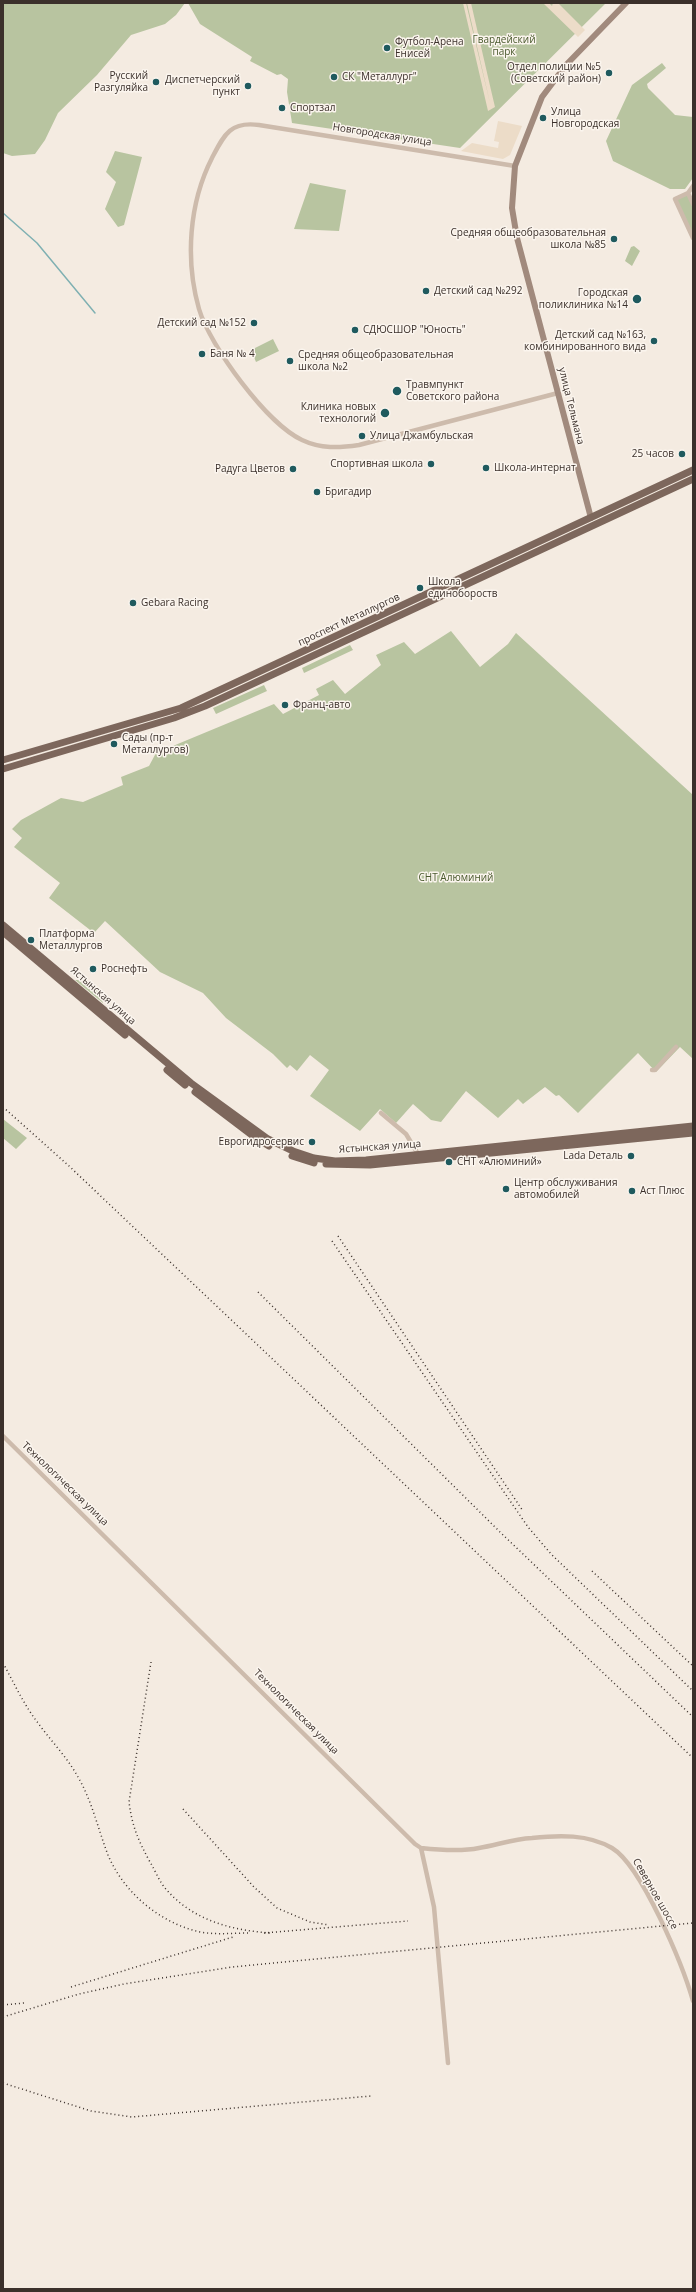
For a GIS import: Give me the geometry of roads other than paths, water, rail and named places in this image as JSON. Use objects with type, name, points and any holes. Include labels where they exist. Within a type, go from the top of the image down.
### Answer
[{"type":"main road","name":"улица Тельмана","points":[[593,521],[514,224],[512,208],[515,166],[534,115],[548,88],[566,65],[626,3]]},
{"type":"main road","name":"проспект Металлургов","points":[[3,768],[174,718],[205,706],[593,521],[693,470]]},
{"type":"main road","name":"проспект Металлургов","points":[[3,760],[181,708],[593,521],[693,479]]},
{"type":"main road","name":"Ястынская улица","points":[[3,925],[191,1083],[268,1139],[309,1156],[335,1160],[366,1160],[693,1126]]},
{"type":"main road","name":"Ястынская улица","points":[[3,932],[221,1113],[266,1144],[305,1160],[339,1166],[370,1165],[693,1133]]},
{"type":"street","name":"Новгородская улица","points":[[515,166],[245,123],[231,129],[220,142],[198,194],[193,213],[193,279],[199,307],[207,329],[250,393],[280,424],[302,440],[335,448],[359,445],[558,393]]},
{"type":"street","points":[[693,186],[688,193],[675,199],[693,238]]},
{"type":"street","points":[[688,193],[693,204]]},
{"type":"street","points":[[652,1070],[654,1070],[676,1047]]},
{"type":"street","points":[[381,1113],[406,1134],[418,1154]]},
{"type":"street","name":"Технологическая улица","points":[[3,1436],[415,1844],[421,1848]]},
{"type":"street","name":"Северное шоссе","points":[[421,1848],[467,1849],[532,1838],[579,1837],[597,1841],[613,1849],[630,1865],[660,1918],[686,1978],[693,2001]]},
{"type":"street","points":[[421,1848],[434,1907],[448,2063]]},
{"type":"waterway","points":[[3,213],[37,243],[95,313]]},
{"type":"railway","points":[[3,1107],[69,1166],[693,1758]]},
{"type":"railway","points":[[338,1236],[523,1511]]},
{"type":"railway","points":[[332,1241],[528,1527],[551,1554],[693,1691]]},
{"type":"railway","points":[[258,1292],[500,1532],[693,1717]]},
{"type":"railway","points":[[592,1571],[693,1666]]},
{"type":"railway","points":[[151,1662],[129,1802],[134,1826],[139,1840],[165,1888],[187,1908],[200,1916],[226,1926],[255,1932],[270,1933]]},
{"type":"railway","points":[[3,1663],[33,1716],[64,1756],[78,1777],[91,1805],[108,1855],[115,1869],[134,1894],[158,1914],[185,1928],[200,1932],[224,1934],[248,1933]]},
{"type":"railway","points":[[183,1809],[254,1887],[277,1908],[310,1922],[329,1925]]},
{"type":"railway","points":[[264,1933],[408,1921]]},
{"type":"railway","points":[[3,2017],[79,1994],[124,1984],[232,1967],[693,1923]]},
{"type":"railway","points":[[71,1987],[233,1937]]},
{"type":"railway","points":[[3,2005],[24,2003]]},
{"type":"railway","points":[[3,2083],[91,2111],[132,2117],[371,2096]]},
{"type":"place","name":"Футбол-Арена Енисей","points":[[387,48]]},
{"type":"place","name":"Отдел полиции №5 (Советский район)","points":[[609,73]]},
{"type":"place","name":"СК \"Металлург\"","points":[[334,77]]},
{"type":"place","name":"Русский Разгуляйка","points":[[156,82]]},
{"type":"place","name":"Диспетчерский пункт","points":[[248,86]]},
{"type":"place","name":"Спортзал","points":[[282,108]]},
{"type":"place","name":"Улица Новгородская","points":[[543,118]]},
{"type":"place","name":"Средняя общеобразовательная школа №85","points":[[614,239]]},
{"type":"place","name":"Детский сад №292","points":[[426,291]]},
{"type":"place","name":"Городская поликлиника №14","points":[[637,299]]},
{"type":"place","name":"Детский сад №152","points":[[254,323]]},
{"type":"place","name":"СДЮСШОР \"Юность\"","points":[[355,330]]},
{"type":"place","name":"Детский сад №163, комбинированного вида","points":[[654,341]]},
{"type":"place","name":"Баня № 4","points":[[202,354]]},
{"type":"place","name":"Средняя общеобразовательная школа №2","points":[[290,361]]},
{"type":"place","name":"Травмпункт Советского района","points":[[397,391]]},
{"type":"place","name":"Клиника новых технологий","points":[[385,413]]},
{"type":"place","name":"Улица Джамбульская","points":[[362,436]]},
{"type":"place","name":"25 часов","points":[[682,454]]},
{"type":"place","name":"Спортивная школа","points":[[431,464]]},
{"type":"place","name":"Школа-интернат","points":[[486,468]]},
{"type":"place","name":"Радуга Цветов","points":[[293,469]]},
{"type":"place","name":"Бригадир","points":[[317,492]]},
{"type":"place","name":"Школа единобороств","points":[[420,588]]},
{"type":"place","name":"Gebara Racing","points":[[133,603]]},
{"type":"place","name":"Франц-авто","points":[[285,705]]},
{"type":"place","name":"Сады (пр-т Металлургов)","points":[[114,744]]},
{"type":"place","name":"Платформа Металлургов","points":[[31,940]]},
{"type":"place","name":"Роснефть","points":[[93,969]]},
{"type":"place","name":"Еврогидросервис","points":[[312,1142]]},
{"type":"place","name":"Lada Dеталь","points":[[631,1156]]},
{"type":"place","name":"СНТ «Алюминий»","points":[[449,1162]]},
{"type":"place","name":"Центр обслуживания автомобилей","points":[[506,1189]]},
{"type":"place","name":"Аст Плюс","points":[[632,1191]]},
{"type":"park label","name":"Гвардейский парк","points":[[504,46]]},
{"type":"park label","name":"СНТ Алюминий","points":[[456,878]]}]
